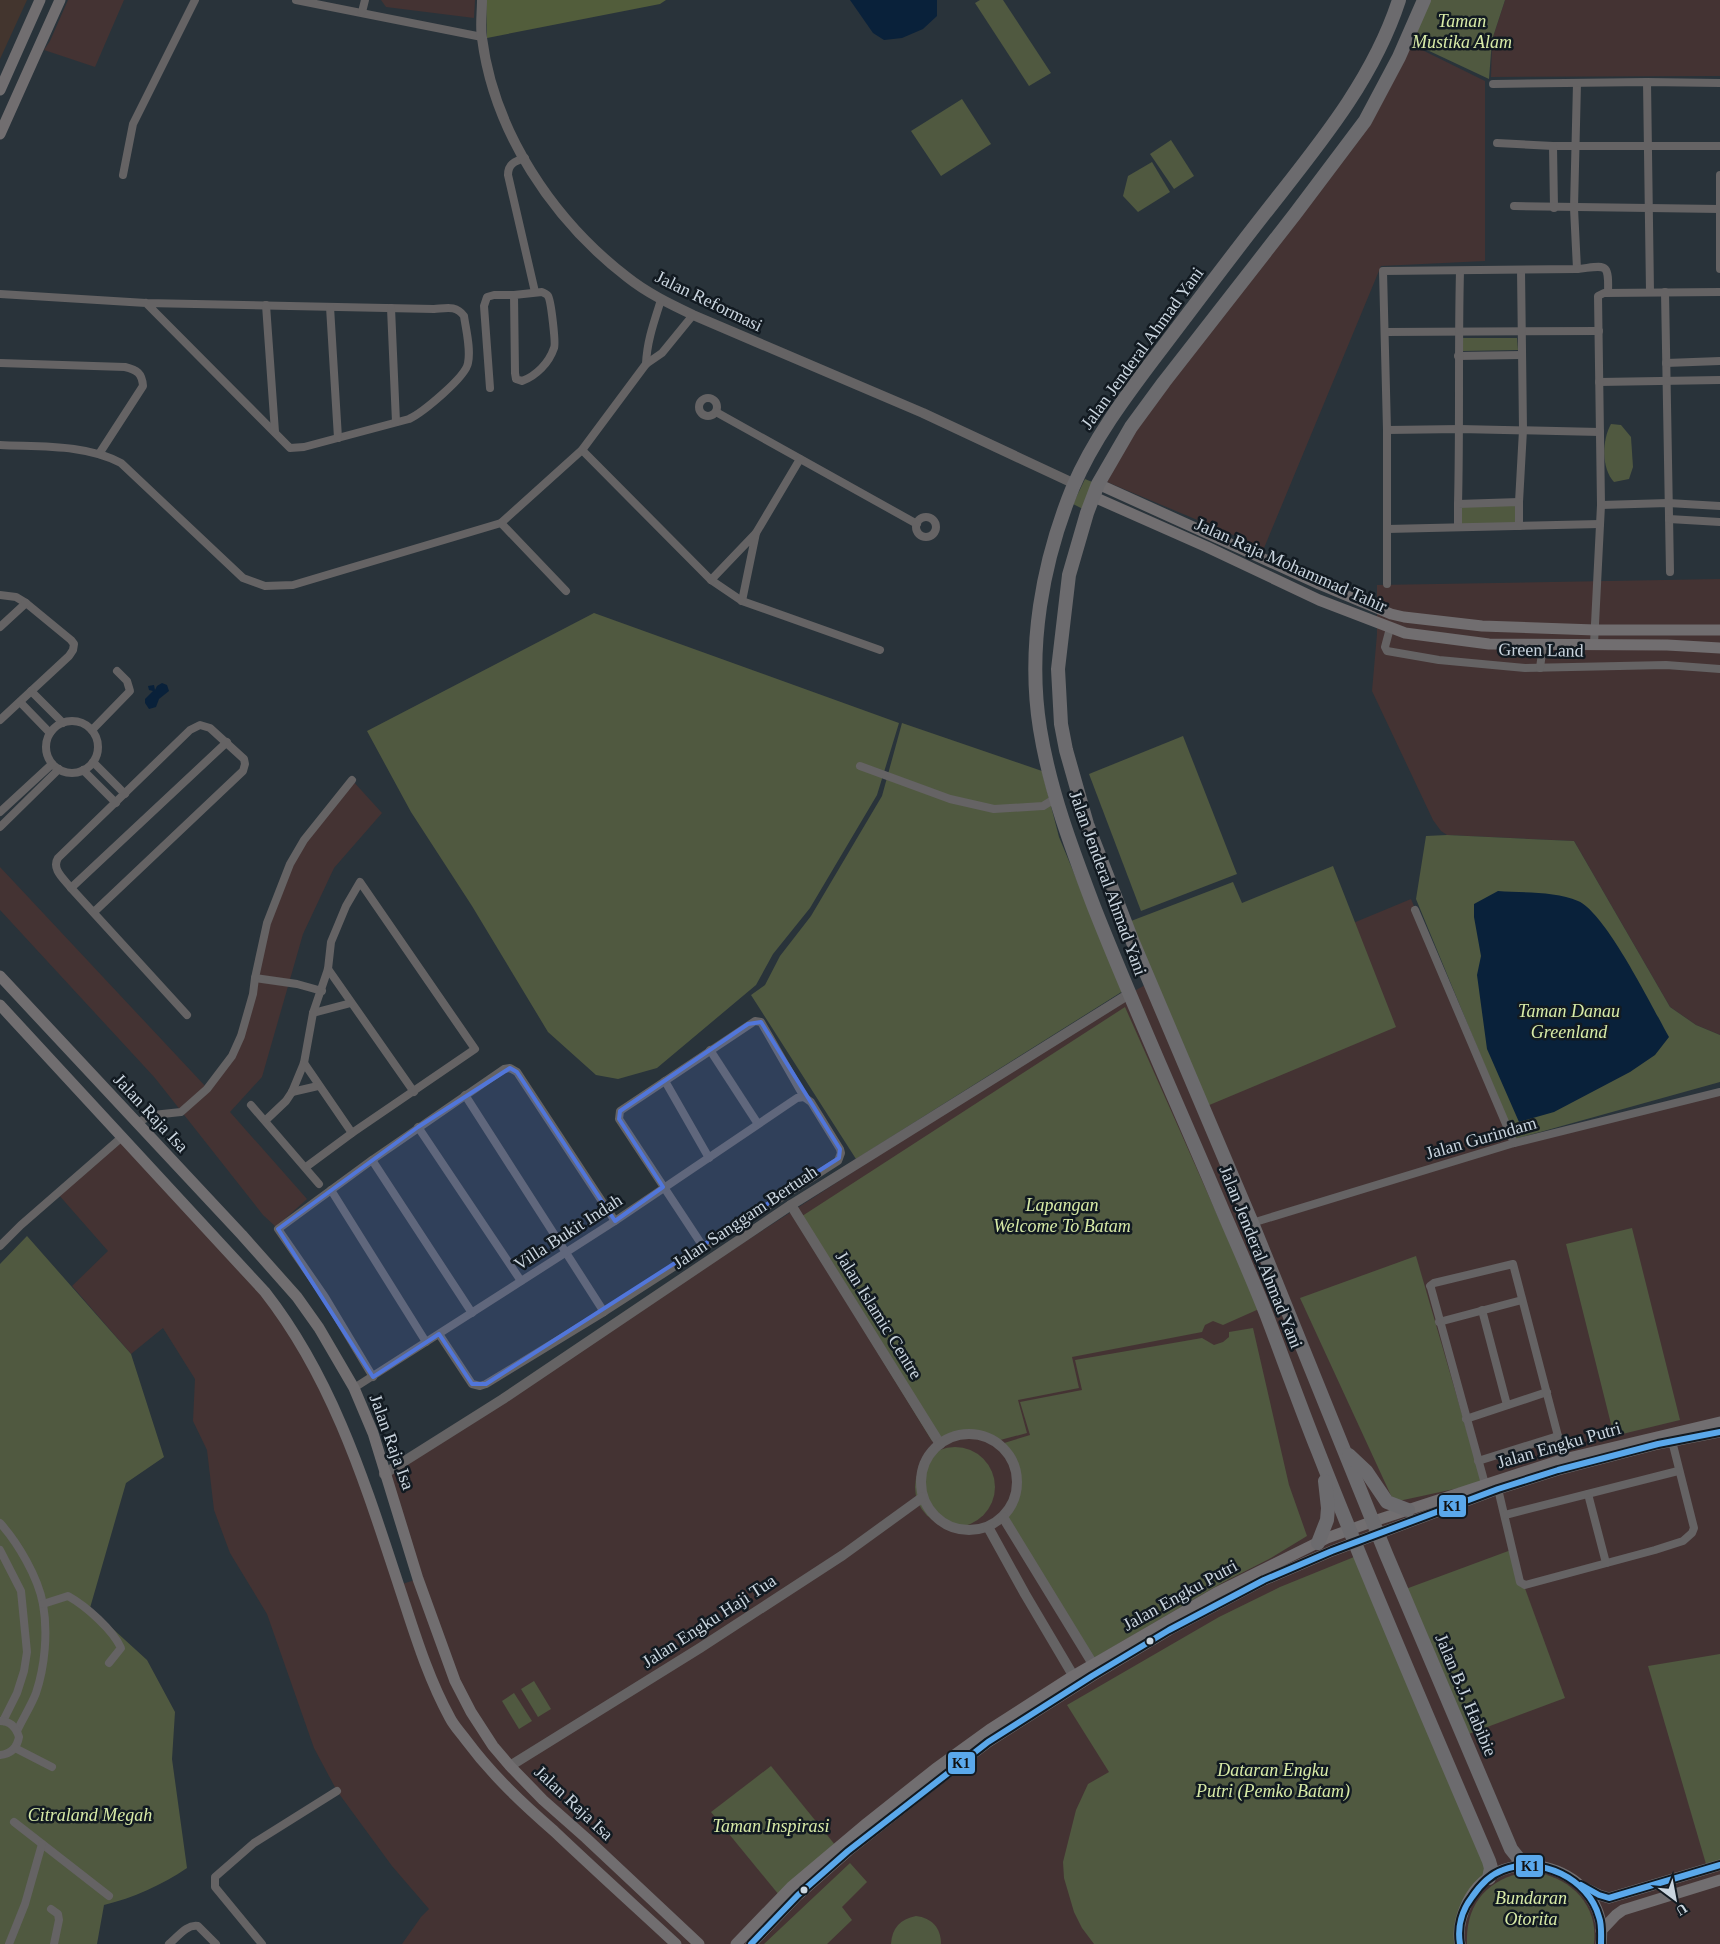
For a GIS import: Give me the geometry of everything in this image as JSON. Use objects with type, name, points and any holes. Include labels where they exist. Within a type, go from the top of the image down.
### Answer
[{"type":"highway","name":"Jalan Jenderal Ahmad Yani","points":[[1352,1536],[1265,1310],[1129,994],[1066,834],[1045,757],[1039,725],[1034,673],[1039,615],[1046,571],[1062,516],[1075,484],[1109,422],[1171,336],[1335,123],[1380,47],[1400,0]]},
{"type":"highway","name":"Jalan Jenderal Ahmad Yani","points":[[1376,1528],[1252,1223],[1132,940],[1087,824],[1066,750],[1061,724],[1058,669],[1069,575],[1087,513],[1096,490],[1132,427],[1164,382],[1296,214],[1365,121],[1399,57],[1424,0]]},
{"type":"highway","points":[[1380,47],[1394,48],[1399,57]]},
{"type":"highway","points":[[1184,1120],[1205,1112]]},
{"type":"highway","points":[[1345,1452],[1366,1471],[1387,1502],[1408,1510]]},
{"type":"highway","points":[[1318,1543],[1327,1520],[1328,1508],[1324,1467]]},
{"type":"highway","name":"Jalan B.J. Habibie","points":[[1376,1528],[1510,1849],[1527,1865]]},
{"type":"highway","points":[[1352,1536],[1489,1861],[1491,1868],[1489,1878]]},
{"type":"main road","points":[[0,90],[40,0]]},
{"type":"main road","points":[[0,134],[60,0]]},
{"type":"main road","name":"Jalan Raja Mohammad Tahir","points":[[1096,490],[1207,547],[1318,600],[1404,633],[1489,644],[1594,644],[1720,648]]},
{"type":"main road","name":"Jalan Raja Mohammad Tahir","points":[[1096,490],[1391,614],[1404,617],[1482,626],[1595,630],[1720,630]]},
{"type":"main road","name":"Jalan Raja Isa","points":[[0,976],[282,1279],[319,1328],[354,1388],[373,1433],[384,1474],[441,1644],[463,1697],[493,1746],[543,1800],[699,1944]]},
{"type":"main road","name":"Jalan Raja Isa","points":[[0,1005],[265,1292],[296,1335],[326,1388],[366,1486],[434,1685],[451,1720],[502,1784],[676,1944]]},
{"type":"main road","points":[[265,1292],[282,1279]]},
{"type":"main road","name":"Jalan Engku Putri","points":[[1376,1528],[1408,1510],[1564,1459],[1720,1422]]},
{"type":"main road","name":"Jalan Engku Putri","points":[[1096,1669],[1166,1621],[1216,1593],[1318,1543],[1352,1536],[1558,1470],[1720,1432]]},
{"type":"main road","name":"Jalan Engku Putri","points":[[736,1944],[792,1887],[867,1823],[935,1769],[990,1730],[1096,1669],[1264,1580],[1352,1536]]},
{"type":"main road","points":[[399,1585],[418,1579]]},
{"type":"main road","name":"Jalan Engku Putri","points":[[751,1944],[798,1895],[892,1815],[988,1742],[1076,1680]]},
{"type":"main road","points":[[1459,1943],[1460,1926],[1466,1905],[1478,1887],[1489,1878],[1504,1870],[1527,1865],[1546,1866],[1565,1873],[1599,1896],[1609,1898],[1720,1864]]},
{"type":"main road","points":[[1699,1870],[1704,1885]]},
{"type":"main road","points":[[1601,1931],[1623,1910],[1720,1880]]},
{"type":"main road","points":[[1581,1885],[1591,1898],[1598,1914],[1601,1944]]},
{"type":"street","points":[[123,175],[133,124],[195,0]]},
{"type":"street","points":[[296,0],[482,37]]},
{"type":"street","points":[[362,12],[365,0]]},
{"type":"street","name":"Jalan Reformasi","points":[[482,0],[482,37],[488,66],[502,113],[525,158],[549,197],[580,236],[627,277],[661,300],[693,315],[923,413],[1075,484]]},
{"type":"street","points":[[1647,82],[1650,292]]},
{"type":"street","points":[[1577,83],[1574,208],[1577,269]]},
{"type":"street","points":[[1494,84],[1720,83]]},
{"type":"street","points":[[1497,143],[1553,146],[1720,146]]},
{"type":"street","points":[[1553,146],[1554,208]]},
{"type":"street","points":[[525,158],[511,164],[508,175],[536,292]]},
{"type":"street","points":[[1720,175],[1720,269]]},
{"type":"street","points":[[1514,206],[1720,209]]},
{"type":"street","points":[[1387,584],[1387,430],[1383,271],[1577,269],[1601,267],[1608,273],[1608,293]]},
{"type":"street","points":[[1519,526],[1523,430],[1521,270]]},
{"type":"street","points":[[1458,527],[1460,271]]},
{"type":"street","points":[[490,388],[484,300],[490,295],[542,292],[548,296],[554,348],[538,373],[522,381],[516,379],[514,295]]},
{"type":"street","points":[[1665,292],[1670,572]]},
{"type":"street","points":[[1594,644],[1601,505],[1598,296],[1608,293],[1720,292]]},
{"type":"street","points":[[0,294],[146,303],[391,308],[455,307],[464,316],[468,364],[464,373],[424,410],[409,420],[296,449],[288,446],[146,303]]},
{"type":"street","points":[[646,364],[649,336],[661,300]]},
{"type":"street","points":[[266,305],[275,432]]},
{"type":"street","points":[[330,307],[338,438]]},
{"type":"street","points":[[391,308],[396,422]]},
{"type":"street","points":[[0,445],[72,449],[108,456],[121,463],[243,578],[265,586],[293,585],[501,523],[582,450],[646,364],[662,353],[693,315]]},
{"type":"street","points":[[1384,332],[1459,330],[1521,332],[1599,331]]},
{"type":"street","points":[[1458,356],[1522,355]]},
{"type":"street","points":[[1666,363],[1720,361]]},
{"type":"street","points":[[0,363],[125,366],[139,372],[143,378],[143,386],[99,454]]},
{"type":"street","points":[[1599,382],[1720,380]]},
{"type":"street","points":[[716,412],[917,524]]},
{"type":"street","points":[[1387,430],[1460,429],[1600,432]]},
{"type":"street","points":[[582,450],[711,580],[742,601],[880,650]]},
{"type":"street","points":[[711,580],[756,533],[800,459]]},
{"type":"street","points":[[1458,504],[1519,502]]},
{"type":"street","points":[[1601,505],[1668,503],[1720,506]]},
{"type":"street","points":[[1669,520],[1720,522]]},
{"type":"street","points":[[501,523],[566,591]]},
{"type":"street","points":[[1387,529],[1600,524]]},
{"type":"street","points":[[742,601],[756,533]]},
{"type":"street","points":[[0,596],[16,598],[26,603],[74,644],[69,656],[0,720]]},
{"type":"street","points":[[0,627],[26,603]]},
{"type":"street","name":"Green Land","points":[[1390,628],[1385,647],[1387,651],[1439,660],[1525,668],[1666,665],[1720,669]]},
{"type":"street","points":[[1540,668],[1543,645]]},
{"type":"street","points":[[92,730],[130,691],[127,681],[117,671]]},
{"type":"street","points":[[31,691],[63,723]]},
{"type":"street","points":[[20,702],[50,733]]},
{"type":"street","points":[[73,721],[84,723],[92,730],[96,738],[98,746],[93,762],[83,770],[71,773],[55,767],[46,752],[50,733],[63,723],[73,721]]},
{"type":"street","points":[[94,912],[243,771],[244,758],[210,728],[200,725],[190,730],[55,862],[56,869],[71,888],[187,1015]]},
{"type":"street","points":[[71,888],[227,742]]},
{"type":"street","points":[[93,762],[125,794]]},
{"type":"street","points":[[860,766],[950,799],[994,809],[1043,806],[1056,798]]},
{"type":"street","points":[[0,812],[55,767]]},
{"type":"street","points":[[0,826],[55,767]]},
{"type":"street","points":[[83,770],[116,803]]},
{"type":"street","points":[[136,1122],[153,1116],[181,1112],[212,1083],[232,1056],[241,1036],[253,994],[267,923],[290,864],[304,840],[352,780]]},
{"type":"street","points":[[266,1120],[286,1101],[292,1092],[304,1063],[313,1013],[328,969],[331,942],[346,906],[360,882],[475,1049],[414,1092],[352,1132],[306,1166]]},
{"type":"street","points":[[1415,910],[1514,1143]]},
{"type":"street","points":[[328,969],[414,1092]]},
{"type":"street","points":[[255,978],[298,984],[322,991]]},
{"type":"street","name":"Jalan Sanggam Bertuah","points":[[384,1474],[519,1388],[791,1205],[1129,994]]},
{"type":"street","points":[[313,1013],[351,1003]]},
{"type":"street","points":[[438,1334],[472,1384],[480,1386],[486,1384],[704,1248],[839,1158],[840,1149],[811,1102],[801,1098],[761,1022],[754,1021],[748,1024],[618,1114],[618,1119],[704,1248]]},
{"type":"street","points":[[710,1050],[758,1124]]},
{"type":"street","points":[[304,1063],[318,1086],[352,1132]]},
{"type":"street","points":[[373,1377],[325,1297],[278,1229],[418,1127],[504,1069],[510,1068],[517,1072],[615,1221]]},
{"type":"street","points":[[665,1081],[709,1158]]},
{"type":"street","points":[[292,1092],[318,1086]]},
{"type":"street","name":"Jalan Gurindam","points":[[1252,1223],[1514,1143],[1720,1092]]},
{"type":"street","points":[[464,1095],[604,1312]]},
{"type":"street","name":"Villa Bukit Indah","points":[[354,1388],[615,1221],[758,1124],[801,1098]]},
{"type":"street","points":[[251,1105],[320,1184]]},
{"type":"street","points":[[418,1127],[520,1281]]},
{"type":"street","points":[[0,1246],[21,1225],[122,1137]]},
{"type":"street","points":[[372,1160],[472,1313]]},
{"type":"street","points":[[331,1190],[426,1342]]},
{"type":"street","name":"Jalan Islamic Centre","points":[[791,1205],[940,1444]]},
{"type":"street","points":[[1485,1484],[1439,1322],[1430,1286],[1434,1283],[1512,1263],[1515,1266],[1522,1300],[1564,1459]]},
{"type":"street","points":[[1439,1322],[1522,1300]]},
{"type":"street","points":[[1482,1310],[1508,1405]]},
{"type":"street","points":[[1466,1419],[1547,1392]]},
{"type":"street","points":[[972,1434],[982,1436],[997,1443],[1006,1450],[1012,1459],[1017,1475],[1016,1491],[1011,1506],[1002,1517],[988,1527],[961,1530],[948,1526],[936,1518],[928,1508],[923,1497],[920,1480],[923,1466],[930,1454],[940,1444],[953,1437],[972,1434]]},
{"type":"street","points":[[1478,1460],[1558,1436]]},
{"type":"street","points":[[1498,1490],[1522,1584],[1525,1585],[1655,1550],[1683,1540],[1692,1533],[1694,1528],[1672,1442]]},
{"type":"street","points":[[1505,1515],[1678,1471]]},
{"type":"street","points":[[1588,1494],[1606,1563]]},
{"type":"street","name":"Jalan Engku Haji Tua","points":[[510,1766],[700,1648],[843,1555],[923,1497]]},
{"type":"street","points":[[1002,1517],[1096,1669]]},
{"type":"street","points":[[0,1523],[10,1534],[23,1555],[43,1604],[45,1634],[42,1665],[36,1692],[17,1731]]},
{"type":"street","points":[[988,1527],[1076,1680]]},
{"type":"street","points":[[0,1550],[21,1591],[27,1652],[24,1671],[16,1693],[2,1721],[9,1723],[17,1731],[19,1737],[15,1748],[11,1752],[0,1755]]},
{"type":"street","points":[[21,1591],[36,1585]]},
{"type":"street","points":[[43,1604],[68,1596],[80,1602],[117,1640],[121,1648],[109,1663]]},
{"type":"street","points":[[15,1748],[52,1767]]},
{"type":"street","points":[[262,1944],[216,1887],[215,1878],[254,1843],[337,1791]]},
{"type":"street","points":[[14,1822],[109,1896]]},
{"type":"street","points":[[8,1944],[25,1904],[42,1844]]},
{"type":"street","points":[[51,1909],[59,1917],[54,1944]]},
{"type":"street","points":[[169,1944],[188,1928],[198,1926],[216,1944]]},
{"type":"highlighted area","points":[[761,1022],[840,1149],[839,1158],[486,1384],[472,1384],[439,1334],[373,1377],[278,1229],[418,1127],[510,1068],[517,1072],[615,1221],[663,1187],[619,1119],[620,1111],[748,1024]]},
{"type":"shaded area","points":[[0,0],[27,0],[0,59]]},
{"type":"shaded area","points":[[68,0],[124,0],[95,67],[44,50],[50,41]]},
{"type":"shaded area","points":[[381,0],[475,0],[474,18],[386,7]]},
{"type":"shaded area","points":[[1505,0],[1720,0],[1720,76],[1491,77],[1492,40]]},
{"type":"shaded area","points":[[1410,44],[1485,81],[1485,261],[1381,266],[1264,548],[1107,482],[1136,428],[1315,194]]},
{"type":"shaded area","points":[[1720,579],[1720,1035],[1696,1025],[1670,1007],[1574,841],[1447,835],[1441,831],[1433,820],[1372,691],[1377,634],[1377,585]]},
{"type":"shaded area","points":[[352,780],[382,813],[334,868],[303,934],[262,1077],[230,1112],[307,1199],[276,1227],[263,1215],[155,1078],[0,910],[0,867],[207,1088],[241,1036],[267,923],[290,864]]},
{"type":"shaded area","points":[[1411,899],[1514,1143],[1720,1092],[1720,1944],[402,1944],[429,1909],[392,1866],[337,1791],[314,1748],[267,1614],[230,1553],[214,1510],[207,1450],[193,1421],[195,1379],[163,1328],[131,1354],[72,1286],[108,1251],[58,1194],[122,1137],[265,1292],[311,1360],[399,1585],[418,1579],[385,1474],[1129,994],[1177,967],[1187,992]]},
{"type":"green space","points":[[486,0],[666,0],[660,4],[487,38]]},
{"type":"green space","points":[[980,0],[1003,0],[1051,73],[1029,86],[975,3]]},
{"type":"green space","name":"Taman Mustika Alam","points":[[1422,0],[1505,0],[1492,40],[1489,79],[1408,41]]},
{"type":"green space","points":[[962,99],[991,144],[941,176],[911,131]]},
{"type":"green space","points":[[1171,140],[1194,176],[1174,189],[1150,154]]},
{"type":"green space","points":[[1152,162],[1170,192],[1138,212],[1123,196],[1128,176]]},
{"type":"green space","points":[[1462,338],[1517,338],[1518,350],[1463,351]]},
{"type":"green space","points":[[1611,424],[1621,425],[1631,437],[1633,467],[1629,479],[1614,482],[1607,469],[1604,454],[1606,438]]},
{"type":"green space","points":[[1085,479],[1097,484],[1085,510],[1073,504]]},
{"type":"green space","points":[[1516,504],[1516,524],[1461,526],[1461,506]]},
{"type":"green space","points":[[594,613],[899,723],[877,795],[810,908],[773,954],[756,985],[657,1068],[618,1079],[596,1075],[548,1032],[472,906],[411,812],[367,731]]},
{"type":"green space","points":[[902,723],[1042,771],[1059,837],[1123,991],[856,1159],[751,995],[765,985],[780,956],[811,916],[882,796]]},
{"type":"green space","points":[[1183,736],[1237,874],[1141,911],[1089,774]]},
{"type":"green space","name":"Taman Danau Greenland","points":[[1447,835],[1574,841],[1670,1007],[1696,1025],[1720,1035],[1720,1082],[1515,1139],[1416,899],[1426,836]]},
{"type":"green space","points":[[1333,866],[1396,1027],[1207,1106],[1131,921],[1233,882],[1242,903]]},
{"type":"green space","name":"Lapangan Welcome To Batam","points":[[1125,1007],[1259,1309],[1223,1325],[1213,1321],[1205,1325],[1202,1332],[1072,1357],[1079,1388],[1018,1400],[1027,1433],[989,1443],[973,1436],[959,1434],[932,1441],[796,1220]]},
{"type":"green space","points":[[1632,1228],[1680,1420],[1614,1436],[1566,1244]]},
{"type":"green space","name":"Citraland Megah","points":[[27,1236],[131,1354],[164,1457],[126,1483],[90,1608],[147,1660],[175,1712],[172,1759],[187,1868],[147,1890],[126,1899],[104,1905],[97,1944],[0,1944],[0,1264]]},
{"type":"green space","points":[[1416,1256],[1482,1483],[1394,1502],[1300,1298]]},
{"type":"green space","points":[[1253,1328],[1289,1485],[1307,1536],[1092,1659],[1007,1520],[1018,1498],[1021,1485],[1013,1458],[1001,1444],[1030,1435],[1020,1402],[1082,1390],[1075,1360],[1202,1338],[1214,1345],[1223,1342],[1229,1337],[1229,1332]]},
{"type":"green space","points":[[947,1447],[963,1447],[984,1458],[995,1479],[995,1495],[984,1516],[963,1527],[947,1527],[933,1521],[921,1509],[915,1495],[915,1479],[921,1465],[933,1453]]},
{"type":"green space","points":[[1511,1550],[1565,1698],[1466,1735],[1403,1590]]},
{"type":"green space","name":"Dataran Engku Putri (Pemko Batam)","points":[[1354,1557],[1491,1868],[1465,1917],[1460,1944],[1094,1944],[1082,1928],[1074,1912],[1064,1878],[1063,1862],[1076,1810],[1088,1784],[1109,1772],[1067,1705],[1219,1617],[1280,1587]]},
{"type":"green space","points":[[1720,1654],[1720,1860],[1706,1864],[1648,1666]]},
{"type":"green space","points":[[534,1681],[551,1709],[538,1717],[521,1689]]},
{"type":"green space","points":[[514,1693],[532,1721],[519,1729],[502,1701]]},
{"type":"green space","name":"Taman Inspirasi","points":[[771,1766],[836,1846],[779,1895],[711,1812]]},
{"type":"green space","points":[[850,1863],[867,1882],[842,1907],[852,1920],[827,1944],[764,1944]]},
{"type":"green space","name":"Bundaran Otorita","points":[[1532,1872],[1558,1879],[1579,1895],[1592,1916],[1594,1944],[1467,1944],[1471,1915],[1483,1893],[1504,1879],[1517,1874]]},
{"type":"green space","points":[[916,1916],[927,1919],[934,1925],[941,1938],[941,1944],[891,1944],[893,1933],[898,1925],[905,1919]]},
{"type":"water","points":[[850,0],[937,0],[937,16],[923,29],[902,38],[884,40],[873,33]]},
{"type":"water","points":[[162,683],[167,685],[169,691],[159,699],[156,707],[149,709],[145,699],[153,691],[149,690],[148,686],[154,685],[155,690]]},
{"type":"water","points":[[1498,891],[1560,896],[1578,901],[1589,909],[1615,941],[1669,1037],[1655,1055],[1630,1072],[1554,1112],[1519,1122],[1487,1049],[1477,975],[1481,956],[1474,917],[1474,904]]},
{"type":"transit line","name":"K1","points":[[751,1944],[798,1895],[848,1851],[988,1742],[1169,1630],[1264,1580],[1332,1551],[1498,1489],[1558,1470],[1658,1444],[1720,1432]]},
{"type":"transit line","name":"K1","points":[[1581,1885],[1609,1898],[1720,1865]]},
{"type":"transit line","name":"K1","points":[[1460,1944],[1460,1925],[1468,1902],[1493,1875],[1517,1866],[1547,1868],[1574,1881],[1594,1903],[1601,1927],[1601,1944]]}]
